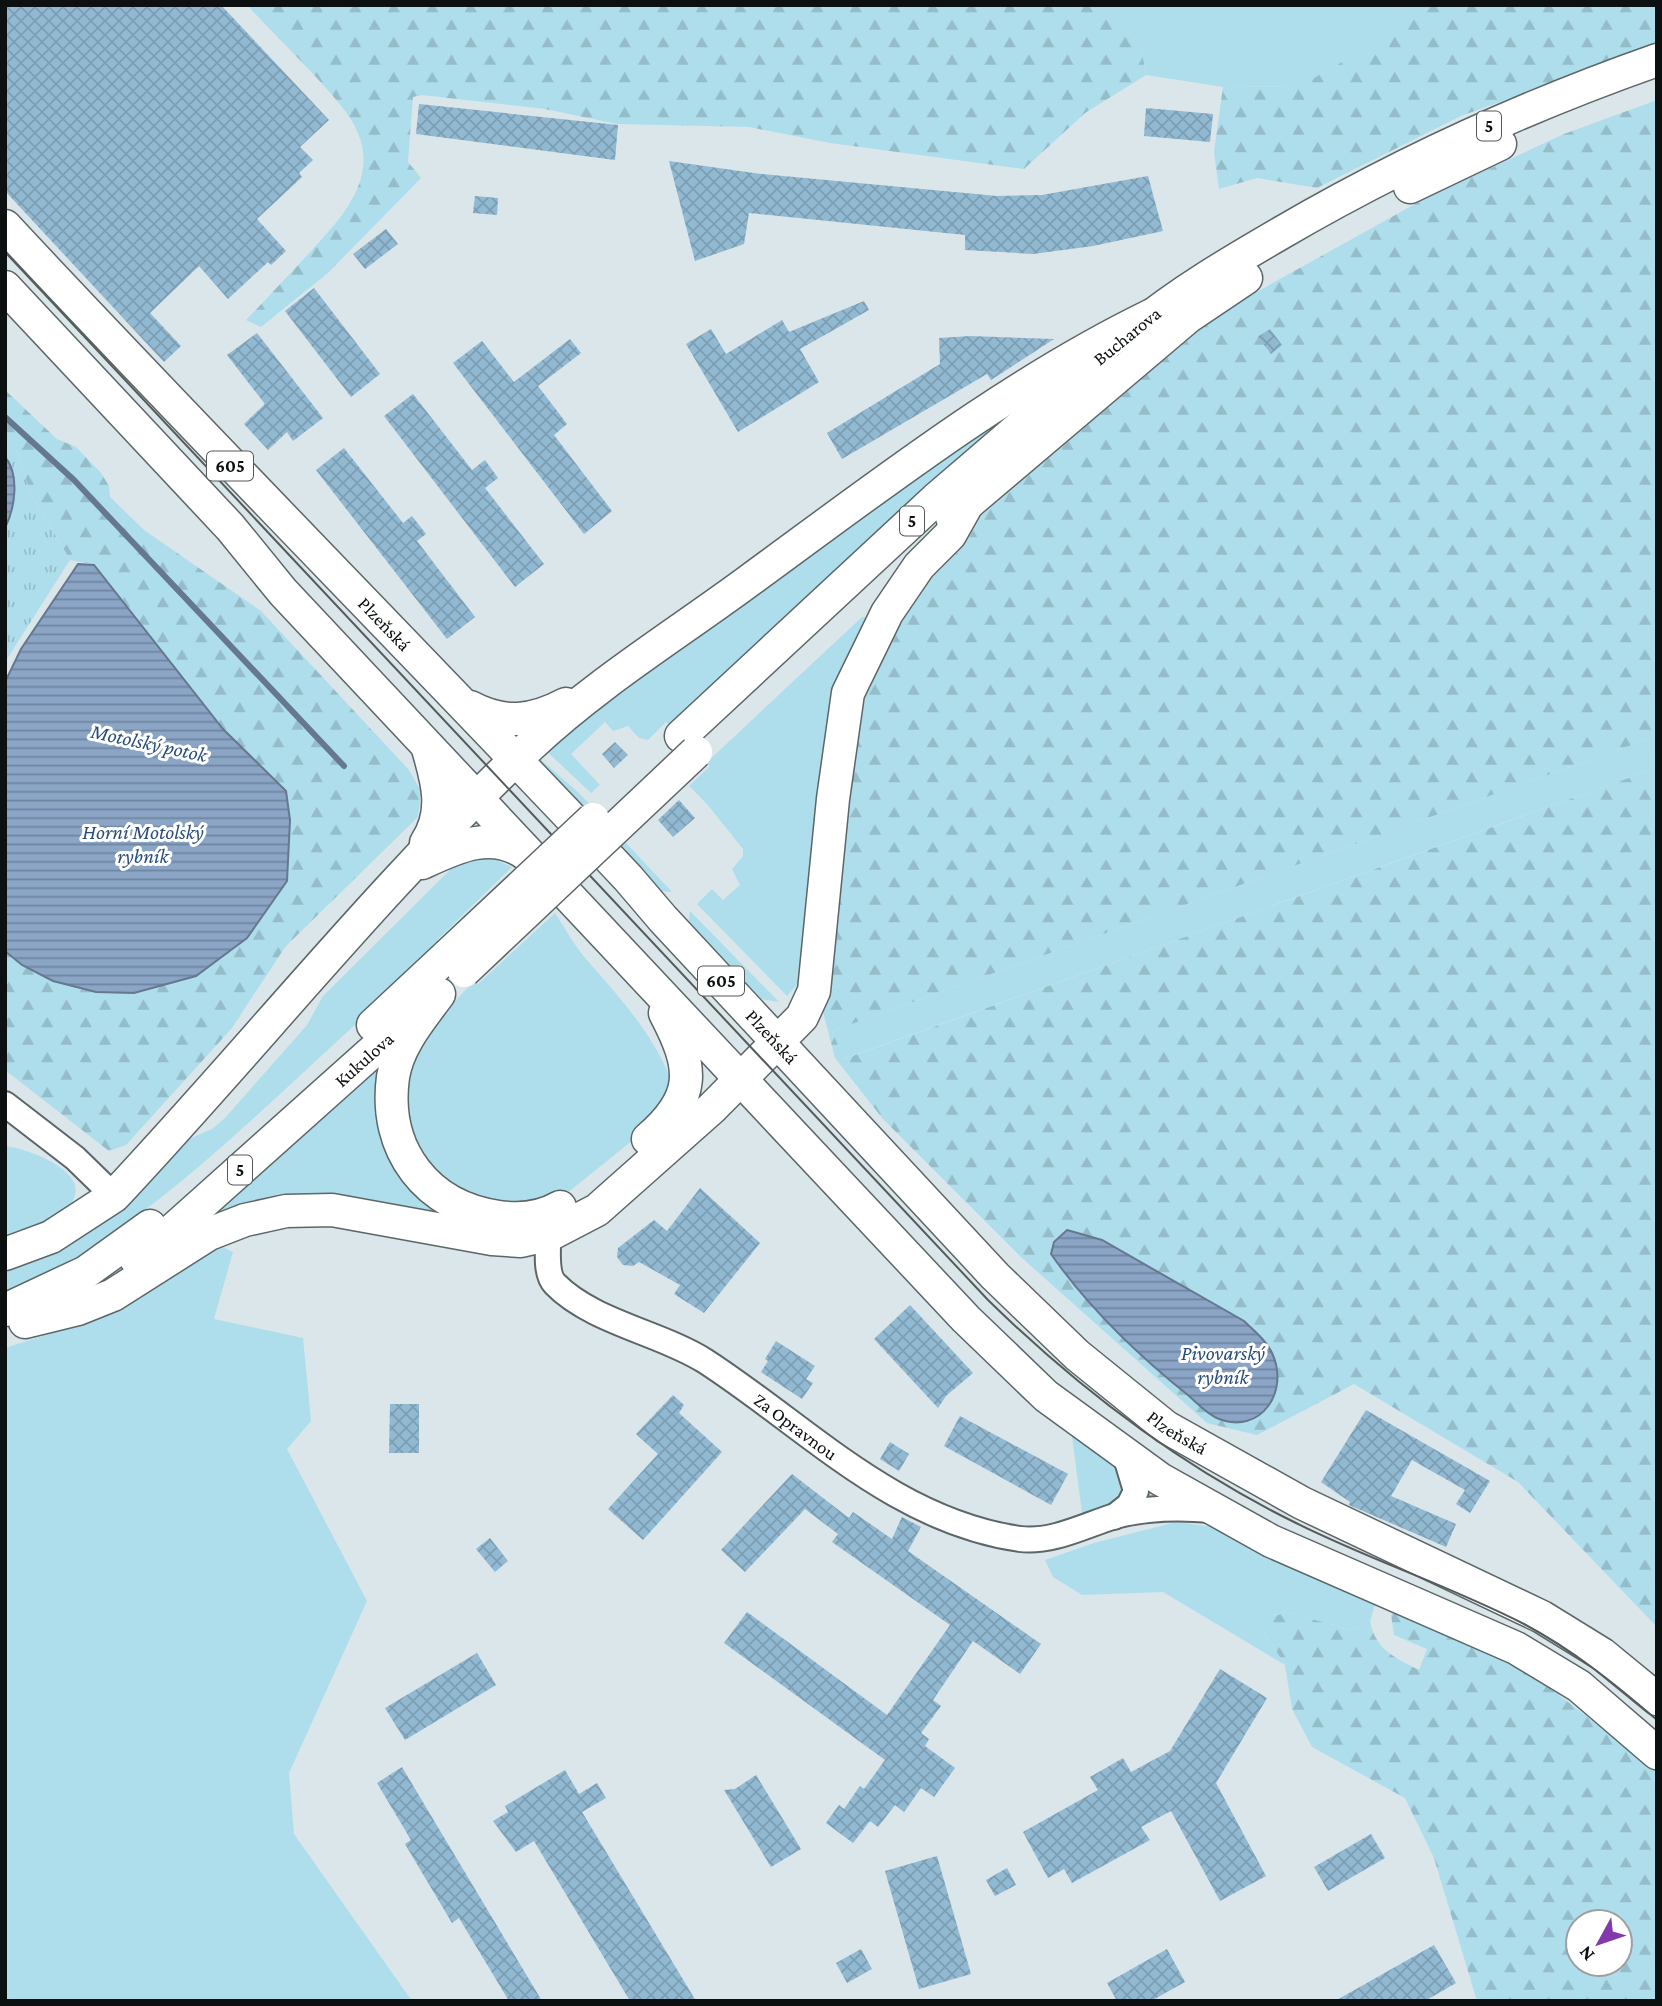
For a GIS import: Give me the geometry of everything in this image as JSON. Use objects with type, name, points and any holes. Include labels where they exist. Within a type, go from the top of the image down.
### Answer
[{"type":"main road","name":"Bucharova","points":[[688,744],[936,499],[1152,315],[1332,216],[1445,145],[1584,86],[1657,60]]},
{"type":"main road","name":"Bucharova","points":[[1332,216],[1558,118],[1657,82]]},
{"type":"main road","name":"Plzeňská","points":[[5,226],[217,452],[320,554],[628,878],[995,1276],[1077,1355],[1166,1427],[1302,1503],[1542,1617],[1602,1654],[1657,1699]]},
{"type":"main road","name":"Bucharova","points":[[688,744],[918,545],[1269,252]]},
{"type":"main road","name":"605","points":[[5,287],[173,465],[283,592],[738,1080],[965,1319],[1046,1396],[1160,1479],[1271,1541],[1516,1648],[1579,1686],[1657,1752]]},
{"type":"main road","points":[[5,1254],[51,1237],[114,1196],[410,868],[516,760],[618,674],[873,490],[1027,385],[1087,346],[1152,315]]},
{"type":"main road","points":[[439,994],[408,1037],[396,1066],[392,1097],[394,1123],[401,1148],[424,1182],[463,1210],[510,1219],[550,1224],[597,1210],[778,1043],[802,1017],[814,991],[833,799],[848,693],[887,613],[919,566],[950,535],[968,503]]},
{"type":"main road","points":[[459,701],[491,717],[525,720],[557,709],[618,674]]},
{"type":"main road","points":[[410,868],[434,831],[438,818],[439,796],[426,744]]},
{"type":"main road","name":"Kukulova","points":[[12,1320],[86,1272],[187,1196],[456,963],[688,744]]},
{"type":"main road","points":[[410,868],[463,844],[479,842],[511,846],[537,862]]},
{"type":"main road","name":"Kukulova","points":[[12,1320],[89,1290],[166,1236],[439,994],[456,963]]},
{"type":"main road","points":[[12,1320],[78,1309],[113,1295],[209,1234],[245,1220],[286,1211],[332,1210],[492,1239],[521,1241],[550,1224],[664,1125],[682,1100],[687,1083],[684,1055],[650,984]]},
{"type":"street","points":[[5,1104],[75,1158],[114,1196]]},
{"type":"street","name":"Za Opravnou","points":[[550,1224],[549,1268],[553,1282],[584,1304],[704,1360],[858,1474],[924,1510],[982,1531],[1023,1540],[1079,1530],[1114,1517]]},
{"type":"street","points":[[1114,1517],[1129,1505],[1136,1491],[1125,1454]]},
{"type":"street","points":[[1114,1517],[1168,1506],[1216,1511]]},
{"type":"green space","points":[[247,5],[1107,5],[1141,46],[1146,75],[1085,113],[1024,169],[830,143],[749,127],[617,124],[545,109],[422,95],[413,97],[408,162],[421,178],[328,273],[261,327],[246,320],[340,218],[359,184],[363,166],[362,147],[356,128],[342,107]]},
{"type":"green space","points":[[1107,5],[1406,5],[1389,36],[1300,86],[1223,87],[1146,75],[1141,46]]},
{"type":"green space","points":[[1406,5],[1657,5],[1657,45],[1461,116],[1317,188],[1257,178],[1219,189],[1214,152],[1223,87],[1300,86],[1388,36]]},
{"type":"green space","points":[[1657,100],[1657,736],[832,1031],[844,1059],[1657,768],[1657,1627],[1518,1482],[1354,1384],[1257,1435],[1207,1423],[1022,1258],[883,1119],[835,1058],[823,1012],[831,995],[849,801],[865,698],[902,622],[933,577],[964,546],[982,515],[1198,331],[1244,299],[1424,199],[1564,134]],"holes":[[[1068,1279],[1252,1421],[1233,1424],[1215,1418],[1162,1374]]]},
{"type":"green space","points":[[5,390],[57,439],[76,447],[101,473],[109,486],[110,497],[144,530],[261,611],[409,770],[421,791],[418,817],[285,947],[232,1028],[126,1145],[109,1151],[5,1070],[5,951],[48,977],[96,992],[286,790],[223,729],[95,565],[70,560],[30,492],[16,450],[5,443]]},
{"type":"green space","points":[[1022,406],[672,727],[666,722],[648,740],[639,738],[628,726],[613,731],[605,722],[571,754],[600,785],[591,793],[541,746],[584,721],[884,495]]},
{"type":"green space","points":[[5,443],[16,450],[30,492],[70,560],[5,662]]},
{"type":"green space","points":[[862,617],[866,618],[844,667],[826,727],[801,980],[787,996],[697,904],[712,889],[723,900],[740,885],[732,869],[743,856],[743,849],[689,786],[710,766],[706,763]]},
{"type":"green space","points":[[1657,736],[1657,768],[843,1059],[832,1031]]},
{"type":"green space","points":[[532,752],[579,793],[672,892],[657,891]]},
{"type":"green space","points":[[461,859],[496,860],[512,867],[436,941],[440,946],[183,1180],[81,1255],[5,1296],[5,1269],[178,1144],[212,1129],[225,1118],[307,1025],[323,996]]},
{"type":"green space","points":[[690,911],[779,1002],[755,998],[688,923]]},
{"type":"green space","points":[[555,913],[582,954],[644,1030],[671,1079],[679,1080],[643,1132],[571,1190],[552,1200],[503,1208],[437,1179],[406,1128],[406,1067],[439,1018],[474,981],[478,984]]},
{"type":"green space","points":[[387,1046],[399,1172],[411,1190],[447,1218],[191,1228]]},
{"type":"green space","points":[[5,1146],[42,1157],[55,1164],[67,1173],[74,1183],[76,1193],[64,1211],[5,1235]]},
{"type":"green space","points":[[213,1242],[233,1252],[214,1319],[303,1338],[311,1421],[287,1449],[367,1601],[289,1773],[294,1834],[412,2001],[5,2001],[5,1348],[68,1328],[117,1305]]},
{"type":"green space","points":[[1071,1429],[1114,1462],[1126,1485],[1124,1497],[1115,1508],[1083,1520]]},
{"type":"green space","points":[[1176,1522],[1214,1527],[1376,1602],[1370,1621],[1351,1630],[1287,1612],[1264,1632],[1285,1665],[1163,1592],[1082,1595],[1053,1577],[1045,1560],[1094,1543]]},
{"type":"green space","points":[[1394,1610],[1499,1655],[1534,1676],[1657,1770],[1657,2001],[1477,2001],[1434,1858],[1405,1798],[1312,1747],[1292,1709],[1285,1665],[1264,1632],[1273,1617],[1287,1612],[1351,1630],[1370,1621],[1376,1639],[1387,1652],[1419,1670],[1427,1649],[1394,1635],[1391,1615]]},
{"type":"water","points":[[5,457],[13,473],[14,492],[5,528]]},
{"type":"water","name":"Horní Motolský rybník","points":[[78,564],[94,565],[223,729],[286,791],[290,820],[287,881],[247,938],[196,976],[134,993],[96,992],[53,981],[22,965],[5,951],[5,682],[21,649]]},
{"type":"water","name":"Pivovarský rybník","points":[[1067,1230],[1102,1240],[1244,1321],[1266,1344],[1277,1367],[1274,1395],[1268,1406],[1248,1421],[1219,1419],[1207,1412],[1152,1364],[1098,1312],[1051,1254],[1054,1242]]},
{"type":"building","points":[[5,5],[221,5],[329,120],[300,147],[313,160],[299,173],[302,177],[257,219],[286,251],[271,265],[268,262],[228,299],[199,266],[150,313],[181,346],[164,362],[5,191]]},
{"type":"building","points":[[419,104],[618,125],[615,160],[416,134]]},
{"type":"building","points":[[1146,108],[1213,114],[1210,142],[1144,136]]},
{"type":"building","points":[[669,161],[761,174],[997,196],[1042,195],[1148,176],[1163,231],[1093,246],[1033,254],[965,250],[965,235],[749,213],[744,244],[695,261]]},
{"type":"building","points":[[475,196],[498,198],[497,215],[473,213]]},
{"type":"building","points":[[386,229],[398,244],[365,269],[353,254]]},
{"type":"building","points":[[314,288],[380,374],[351,397],[285,311]]},
{"type":"building","points":[[864,301],[869,310],[800,349],[819,382],[738,432],[686,344],[711,329],[726,354],[782,320],[789,332]]},
{"type":"building","points":[[1270,329],[1282,345],[1271,354],[1258,337]]},
{"type":"building","points":[[257,333],[323,418],[293,441],[287,432],[268,450],[244,424],[265,404],[227,355]]},
{"type":"building","points":[[970,336],[1054,339],[991,380],[987,374],[842,459],[827,433],[940,364],[939,338]]},
{"type":"building","points":[[570,339],[581,353],[538,386],[567,424],[554,435],[612,511],[584,534],[453,363],[482,341],[514,382]]},
{"type":"building","points":[[413,394],[472,470],[485,460],[498,478],[485,488],[544,564],[515,587],[384,416]]},
{"type":"building","points":[[344,448],[403,523],[412,516],[426,534],[417,541],[475,617],[447,639],[316,470]]},
{"type":"building","points":[[615,742],[628,755],[614,768],[602,754]]},
{"type":"building","points":[[679,800],[695,818],[673,837],[658,820]]},
{"type":"building","points":[[700,1188],[760,1243],[704,1313],[674,1294],[680,1285],[639,1262],[633,1266],[623,1265],[617,1257],[618,1248],[654,1220],[667,1231]]},
{"type":"building","points":[[910,1305],[973,1373],[946,1396],[938,1408],[874,1339]]},
{"type":"building","points":[[776,1341],[815,1366],[806,1379],[813,1383],[802,1399],[761,1372]]},
{"type":"building","points":[[673,1395],[684,1405],[679,1413],[722,1452],[643,1540],[608,1509],[658,1454],[636,1434]]},
{"type":"building","points":[[390,1404],[419,1404],[419,1453],[389,1453]]},
{"type":"building","points":[[1366,1410],[1490,1481],[1470,1513],[1456,1504],[1465,1490],[1412,1460],[1391,1496],[1456,1524],[1446,1547],[1349,1505],[1350,1502],[1321,1482]]},
{"type":"building","points":[[960,1416],[1068,1474],[1051,1505],[944,1446]]},
{"type":"building","points":[[890,1442],[909,1454],[899,1471],[880,1459]]},
{"type":"building","points":[[792,1474],[849,1518],[853,1512],[892,1539],[902,1517],[921,1527],[908,1551],[1041,1644],[1020,1674],[973,1641],[933,1700],[941,1706],[921,1733],[929,1739],[925,1746],[955,1768],[934,1797],[921,1788],[904,1812],[895,1805],[878,1827],[870,1821],[853,1843],[826,1823],[839,1805],[844,1809],[860,1786],[864,1789],[885,1760],[724,1643],[747,1612],[887,1715],[950,1625],[832,1542],[838,1534],[805,1509],[745,1572],[721,1550]]},
{"type":"building","points":[[490,1538],[508,1561],[495,1572],[476,1549]]},
{"type":"building","points":[[477,1653],[496,1685],[405,1740],[385,1708]]},
{"type":"building","points":[[1220,1669],[1267,1698],[1216,1783],[1266,1876],[1220,1901],[1171,1811],[1141,1827],[1150,1840],[1072,1883],[1064,1869],[1048,1878],[1023,1832],[1098,1790],[1090,1777],[1123,1758],[1131,1772],[1170,1751]]},
{"type":"building","points":[[402,1767],[542,2001],[509,2001],[459,1918],[452,1923],[405,1844],[411,1840],[377,1783]]},
{"type":"building","points":[[565,1770],[579,1794],[597,1783],[606,1798],[582,1812],[696,2001],[630,2001],[534,1841],[516,1852],[493,1821],[508,1812],[505,1806]]},
{"type":"building","points":[[756,1775],[801,1849],[771,1867],[724,1790],[735,1789]]},
{"type":"building","points":[[1371,1834],[1385,1858],[1328,1891],[1314,1867]]},
{"type":"building","points":[[937,1856],[971,1974],[919,1989],[885,1871]]},
{"type":"building","points":[[1007,1868],[1016,1885],[995,1896],[986,1880]]},
{"type":"building","points":[[1434,1945],[1456,1983],[1425,2001],[1335,2001]]},
{"type":"building","points":[[861,1949],[872,1969],[847,1983],[836,1963]]},
{"type":"building","points":[[1167,1949],[1185,1982],[1151,2001],[1117,2001],[1107,1983]]},
{"type":"waterway","points":[[5,417],[74,480],[344,766]]},
{"type":"tram line","points":[[5,252],[988,1300],[1059,1365],[1133,1424],[1212,1477],[1296,1523],[1524,1624],[1593,1668],[1657,1720]]},
{"type":"water label","name":"Motolský potok","points":[[149,743]]}]
